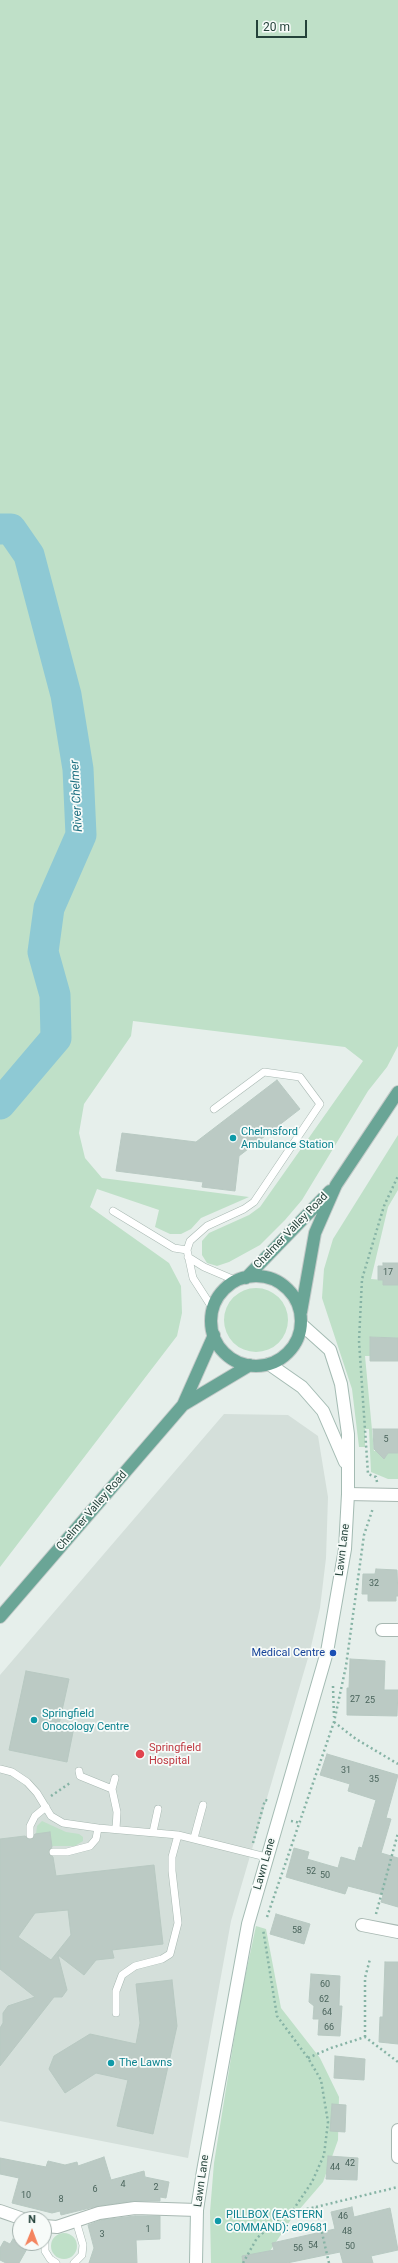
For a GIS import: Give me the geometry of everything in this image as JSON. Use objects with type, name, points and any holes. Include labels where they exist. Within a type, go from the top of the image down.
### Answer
[{"type":"main road","name":"Chelmer Valley Road","points":[[301,1319],[314,1233],[336,1185],[398,1092]]},
{"type":"main road","name":"Chelmer Valley Road","points":[[241,1279],[336,1185]]},
{"type":"main road","points":[[261,1277],[280,1283],[295,1300],[301,1319],[297,1340],[285,1355],[269,1364],[250,1365],[229,1357],[221,1349],[214,1335],[212,1322],[213,1310],[223,1291],[241,1279],[261,1277]]},
{"type":"main road","name":"Chelmer Valley Road","points":[[0,1617],[183,1405],[214,1335]]},
{"type":"main road","name":"Chelmer Valley Road","points":[[183,1405],[250,1365]]},
{"type":"street","name":"Lawn Lane","points":[[196,2263],[197,2210],[210,2122],[248,1924],[266,1857],[327,1652],[345,1549],[348,1494],[346,1410],[339,1377],[330,1350],[301,1319]]},
{"type":"street","name":"Lawn Lane","points":[[269,1364],[302,1387],[323,1411],[348,1468]]},
{"type":"street","points":[[348,1494],[398,1495]]},
{"type":"street","points":[[382,1630],[398,1630]]},
{"type":"street","points":[[362,1925],[398,1932]]},
{"type":"street","points":[[398,2130],[398,2157]]},
{"type":"street","points":[[52,2226],[76,2221],[99,2213],[135,2208],[197,2210]]},
{"type":"street","points":[[0,2211],[12,2215]]},
{"type":"lane","points":[[213,1310],[193,1278],[188,1253],[190,1242],[207,1226],[244,1209],[254,1202],[320,1104],[300,1077],[264,1072],[214,1109]]},
{"type":"lane","points":[[113,1212],[174,1248],[188,1253],[204,1267],[241,1279]]},
{"type":"lane","points":[[0,1769],[12,1772],[27,1782],[52,1816],[63,1823],[98,1828],[178,1835],[266,1857]]},
{"type":"lane","points":[[79,1771],[80,1776],[112,1789]]},
{"type":"lane","points":[[114,1778],[112,1789],[117,1812],[116,1829]]},
{"type":"lane","points":[[194,1838],[203,1805]]},
{"type":"lane","points":[[30,1835],[30,1826],[35,1816],[46,1807]]},
{"type":"lane","points":[[153,1832],[158,1809]]},
{"type":"lane","points":[[53,1852],[67,1852],[90,1846],[96,1839],[98,1828]]},
{"type":"lane","points":[[116,2013],[116,1991],[122,1975],[134,1966],[162,1959],[170,1954],[178,1922],[172,1857],[178,1835]]},
{"type":"lane","points":[[74,2263],[82,2255],[83,2245],[76,2221]]},
{"type":"lane","points":[[45,2251],[50,2259],[56,2263]]},
{"type":"path","points":[[266,1920],[334,1722],[346,1666],[364,1535],[378,1494],[376,1477],[368,1474],[359,1341],[362,1279],[384,1206],[398,1176]]},
{"type":"path","points":[[334,1722],[356,1739],[398,1764]]},
{"type":"path","points":[[375,1918],[398,1833]]},
{"type":"path","points":[[263,1928],[277,2016],[308,2058],[321,2080],[328,2122],[319,2170],[291,2212]]},
{"type":"path","points":[[365,2037],[365,1978],[370,1959]]},
{"type":"path","points":[[308,2058],[331,2048],[365,2037]]},
{"type":"path","points":[[365,2037],[398,2062]]},
{"type":"path","points":[[243,2263],[250,2248],[264,2230],[291,2212],[398,2187]]},
{"type":"path","points":[[316,2207],[329,2263]]},
{"type":"shaded area","name":"Springfield Hospital","points":[[224,1414],[288,1415],[318,1436],[328,1497],[326,1558],[320,1608],[310,1651],[231,1921],[188,2158],[0,2121],[0,1675]]},
{"type":"green space","points":[[0,0],[398,0],[398,1046],[387,1067],[368,1091],[302,1200],[285,1220],[260,1245],[229,1262],[217,1266],[207,1263],[202,1255],[202,1241],[209,1233],[249,1215],[260,1207],[363,1061],[345,1047],[133,1021],[131,1036],[84,1104],[79,1133],[85,1158],[102,1178],[249,1197],[201,1218],[191,1229],[181,1234],[170,1234],[155,1227],[159,1210],[97,1189],[90,1207],[169,1263],[181,1286],[182,1313],[177,1336],[0,1567]]},
{"type":"green space","points":[[398,1135],[398,1190],[388,1207],[371,1279],[383,1280],[398,1285],[398,1338],[370,1337],[370,1356],[365,1356],[374,1451],[380,1451],[382,1456],[386,1456],[388,1451],[398,1453],[398,1479],[388,1479],[371,1472],[369,1429],[365,1429],[365,1447],[359,1447],[352,1389],[322,1298],[324,1269],[333,1239]]},
{"type":"green space","points":[[250,1288],[262,1288],[279,1297],[286,1308],[288,1320],[286,1332],[279,1343],[262,1352],[250,1352],[238,1347],[229,1338],[224,1326],[224,1314],[229,1302],[238,1293]]},
{"type":"green space","points":[[42,1821],[66,1832],[79,1834],[83,1837],[83,1841],[75,1846],[52,1846],[36,1834],[37,1826]]},
{"type":"green space","points":[[256,1926],[266,1929],[281,2008],[320,2058],[339,2097],[338,2140],[323,2182],[292,2218],[262,2263],[211,2263],[210,2212],[214,2163],[241,1996]]},
{"type":"green space","points":[[59,2234],[69,2234],[76,2241],[76,2251],[69,2258],[59,2258],[52,2251],[52,2241]]},
{"type":"building","name":"Chelmsford Ambulance Station","points":[[277,1080],[300,1109],[239,1156],[235,1191],[202,1187],[203,1182],[116,1171],[122,1133],[196,1142]]},
{"type":"building","points":[[383,1263],[398,1263],[398,1285],[383,1285],[383,1280],[378,1280],[378,1266],[383,1266]]},
{"type":"building","points":[[370,1337],[398,1338],[398,1361],[370,1361]]},
{"type":"building","points":[[373,1429],[398,1429],[398,1453],[388,1453],[384,1459],[374,1449]]},
{"type":"building","points":[[376,1569],[397,1570],[398,1596],[396,1596],[396,1601],[368,1601],[368,1594],[362,1594],[363,1574],[375,1574]]},
{"type":"building","points":[[350,1659],[385,1661],[384,1690],[398,1690],[397,1716],[347,1715],[347,1688],[349,1688]]},
{"type":"building","name":"Springfield Onocology Centre","points":[[26,1671],[69,1679],[59,1724],[74,1727],[67,1762],[9,1750]]},
{"type":"building","points":[[327,1754],[398,1775],[386,1818],[391,1819],[381,1853],[398,1858],[398,1907],[381,1902],[383,1895],[348,1886],[345,1894],[286,1877],[294,1848],[309,1852],[307,1859],[338,1868],[341,1857],[355,1861],[359,1847],[362,1848],[376,1800],[348,1791],[350,1784],[320,1775]]},
{"type":"building","points":[[50,1832],[52,1847],[48,1852],[53,1857],[56,1876],[154,1865],[163,1944],[112,1950],[114,1958],[96,1960],[84,1975],[58,1955],[67,1990],[62,1997],[54,1997],[0,2066],[0,2028],[3,2023],[3,2013],[8,2006],[35,1997],[0,1969],[0,1839],[25,1836],[30,1840],[35,1834]],"holes":[[[68,1910],[71,1935],[51,1960],[18,1937],[35,1913]]]},
{"type":"building","points":[[276,1914],[310,1924],[304,1944],[270,1934]]},
{"type":"building","points":[[385,1962],[398,1962],[398,2044],[379,2042],[380,2017],[383,2017]]},
{"type":"building","points":[[311,1974],[340,1976],[339,2006],[342,2006],[340,2036],[318,2035],[319,2019],[313,2019],[314,2006],[309,2002]]},
{"type":"building","name":"The Lawns","points":[[172,1980],[177,2026],[153,2134],[117,2126],[128,2080],[96,2073],[65,2093],[49,2069],[54,2056],[90,2034],[136,2044],[140,2023],[136,1984]]},
{"type":"building","points":[[335,2056],[365,2059],[364,2080],[334,2078]]},
{"type":"building","points":[[332,2104],[346,2105],[345,2132],[330,2131]]},
{"type":"building","points":[[328,2156],[358,2158],[357,2180],[326,2179]]},
{"type":"building","points":[[104,2157],[111,2180],[144,2171],[145,2177],[169,2182],[166,2198],[160,2197],[160,2201],[134,2201],[98,2206],[61,2215],[60,2211],[52,2213],[52,2211],[44,2211],[12,2203],[19,2178],[0,2174],[0,2158],[46,2167],[48,2161],[65,2165],[77,2162],[78,2166]]},
{"type":"building","points":[[352,2207],[354,2217],[390,2208],[398,2250],[371,2256],[373,2263],[343,2263],[340,2252],[287,2263],[243,2263],[242,2256],[274,2250],[272,2243],[335,2229],[331,2212]]},
{"type":"building","points":[[135,2216],[160,2216],[160,2239],[136,2240],[137,2263],[89,2263],[94,2248],[88,2225],[101,2220]]},
{"type":"building","points":[[4,2241],[10,2244],[12,2241],[12,2251],[26,2251],[19,2263],[6,2263],[0,2260],[0,2248]]},
{"type":"waterway","name":"River Chelmer","points":[[0,529],[11,529],[29,555],[66,695],[78,769],[81,835],[49,908],[43,952],[55,995],[56,1038],[0,1104]]},
{"type":"place","name":"Chelmsford Ambulance Station","points":[[233,1138]]},
{"type":"place","name":"Medical Centre","points":[[333,1653]]},
{"type":"place","name":"Springfield Onocology Centre","points":[[34,1720]]},
{"type":"place","name":"Springfield Hospital","points":[[140,1754]]},
{"type":"place","name":"The Lawns","points":[[111,2063]]},
{"type":"place","name":"PILLBOX (EASTERN COMMAND): e09681","points":[[218,2221]]}]
